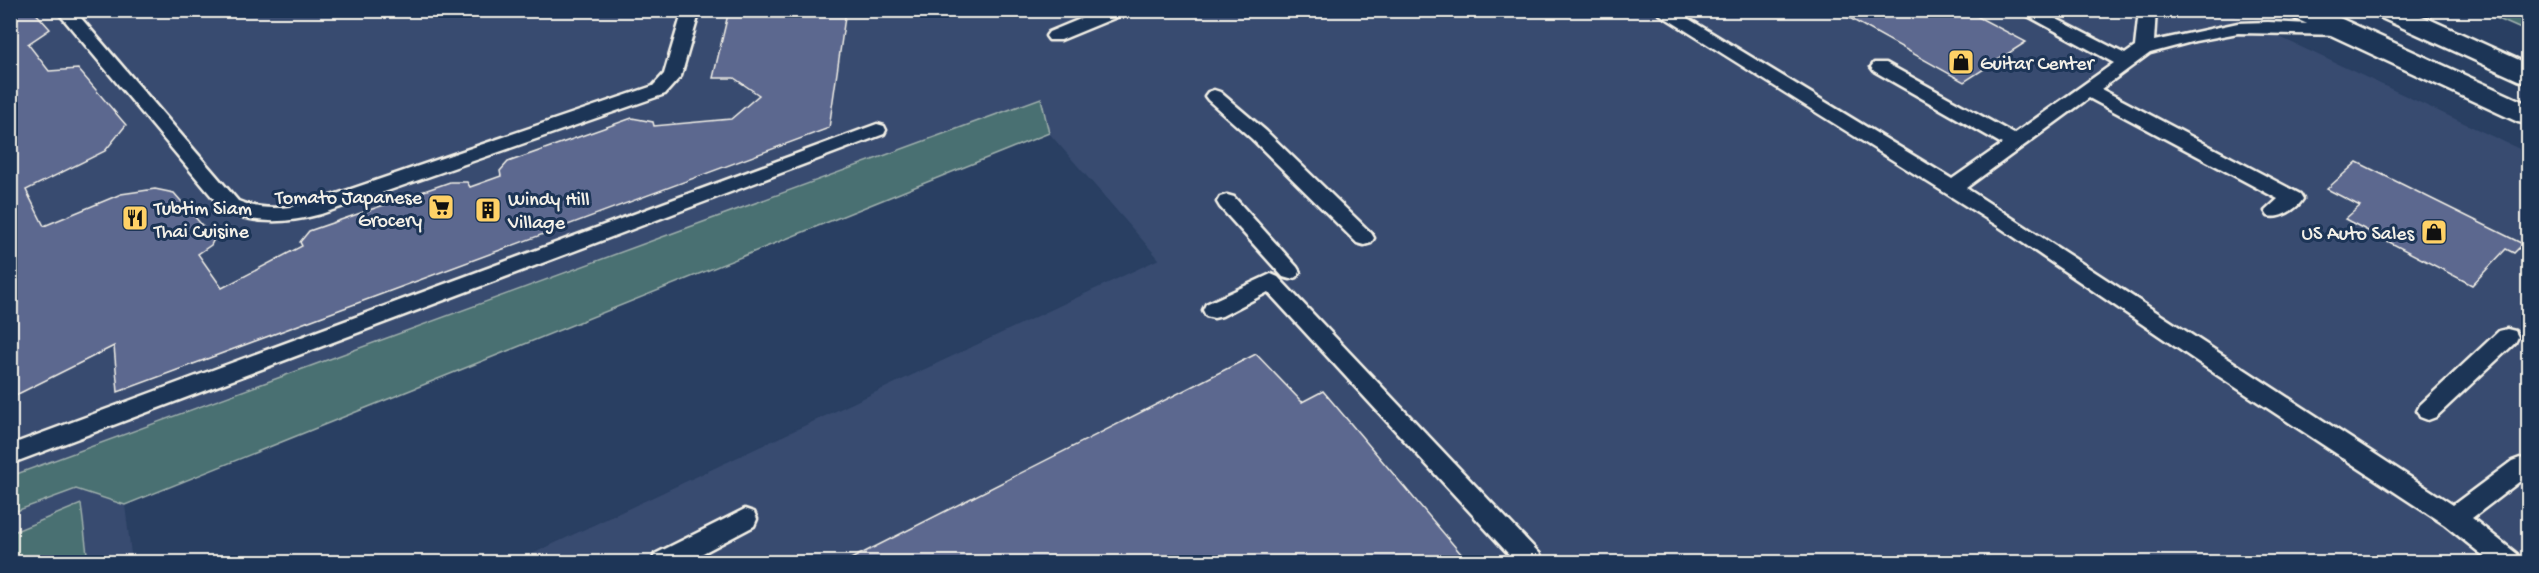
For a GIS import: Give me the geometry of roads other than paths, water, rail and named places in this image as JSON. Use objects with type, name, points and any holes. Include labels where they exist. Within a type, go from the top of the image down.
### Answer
[{"type":"main road","points":[[2299,10],[2529,115]]},
{"type":"main road","points":[[2386,10],[2529,74]]},
{"type":"lane","points":[[64,10],[231,206],[244,212],[282,216],[314,209],[659,90],[672,76],[692,10]]},
{"type":"lane","points":[[1055,36],[1118,10]]},
{"type":"lane","points":[[1661,10],[2005,221],[2225,369],[2454,518],[2508,562]]},
{"type":"lane","points":[[2025,10],[2126,62]]},
{"type":"lane","points":[[2144,49],[2148,10]]},
{"type":"lane","points":[[1952,189],[2144,49],[2238,28],[2344,30]]},
{"type":"lane","points":[[1880,67],[2015,143]]},
{"type":"lane","points":[[2088,90],[2293,199],[2275,211]]},
{"type":"lane","points":[[1214,96],[1259,135],[1364,238]]},
{"type":"lane","points":[[10,455],[877,130]]},
{"type":"lane","points":[[1227,202],[1290,272]]},
{"type":"lane","points":[[1214,310],[1271,282],[1531,562]]},
{"type":"lane","points":[[2428,411],[2507,338]]},
{"type":"lane","points":[[2454,518],[2520,468]]},
{"type":"lane","points":[[664,562],[745,519]]},
{"type":"place","name":"Guitar Center","points":[[1961,62]]},
{"type":"place","name":"Tomato Japanese Grocery","points":[[441,207]]},
{"type":"place","name":"Windy Hill Village","points":[[488,210]]},
{"type":"place","name":"Tubtim Siam Thai Cuisine","points":[[135,218]]},
{"type":"place","name":"US Auto Sales","points":[[2434,232]]}]
